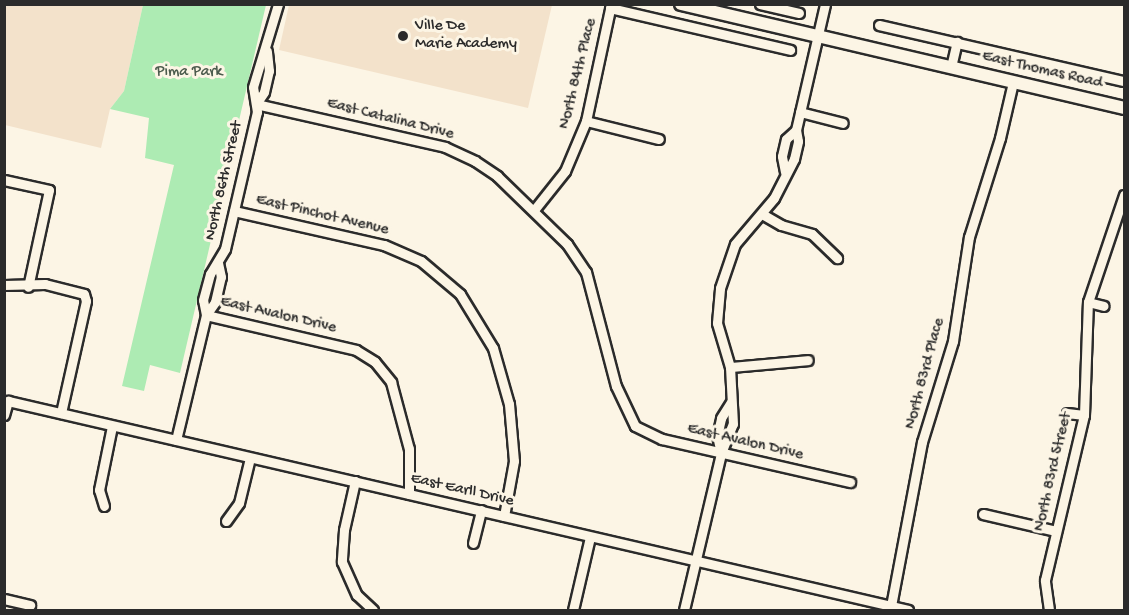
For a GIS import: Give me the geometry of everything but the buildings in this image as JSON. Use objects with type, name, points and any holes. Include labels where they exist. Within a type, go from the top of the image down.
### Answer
[{"type":"main road","name":"East Thomas Road","points":[[681,4],[1125,108]]},
{"type":"street","name":"North 86th Street","points":[[176,440],[206,315],[216,302],[221,277],[218,263],[234,211],[257,112],[253,87],[267,51],[278,4]]},
{"type":"street","points":[[760,4],[799,14]]},
{"type":"street","points":[[684,610],[721,453],[733,424],[730,367],[717,323],[720,288],[735,244],[762,214],[794,159],[798,141],[796,130],[825,4]]},
{"type":"street","points":[[611,6],[790,50]]},
{"type":"street","name":"North 84th Place","points":[[534,210],[565,171],[586,121],[611,6]]},
{"type":"street","name":"East Thomas Road","points":[[879,25],[1125,81]]},
{"type":"street","points":[[951,67],[957,42]]},
{"type":"street","name":"North 83rd Place","points":[[891,606],[922,442],[953,341],[969,237],[1000,138],[1013,82]]},
{"type":"street","name":"East Catalina Drive","points":[[256,104],[445,147],[497,176],[567,244],[585,272],[621,402],[635,426]]},
{"type":"street","points":[[800,112],[843,123]]},
{"type":"street","points":[[586,121],[659,139]]},
{"type":"street","points":[[4,180],[49,190],[28,287]]},
{"type":"street","name":"North 83rd Street","points":[[1049,610],[1045,580],[1084,415],[1088,302],[1125,195]]},
{"type":"street","name":"East Pinchot Avenue","points":[[234,211],[384,245],[421,261],[460,294],[493,348],[509,404],[514,461],[504,516]]},
{"type":"street","points":[[762,214],[781,225],[812,234],[837,258]]},
{"type":"street","points":[[4,285],[28,287],[45,284],[84,294],[86,301],[60,413]]},
{"type":"street","points":[[1088,302],[1104,306]]},
{"type":"street","name":"East Avalon Drive","points":[[206,315],[356,350],[375,362],[391,382],[409,449],[409,494]]},
{"type":"street","points":[[730,367],[808,360]]},
{"type":"street","name":"East Earll Drive","points":[[4,415],[8,401],[908,610]]},
{"type":"street","points":[[1067,413],[1084,415]]},
{"type":"street","points":[[104,506],[99,490],[112,426]]},
{"type":"street","name":"East Avalon Drive","points":[[635,426],[662,439],[850,482]]},
{"type":"street","points":[[226,521],[239,503],[250,458]]},
{"type":"street","points":[[355,482],[344,530],[342,562],[357,595],[373,610]]},
{"type":"street","points":[[473,543],[481,510]]},
{"type":"street","points":[[983,514],[1056,531]]},
{"type":"street","points":[[573,610],[590,537]]},
{"type":"street","points":[[4,599],[30,605]]},
{"type":"shaded area","points":[[5,5],[143,5],[124,91],[110,109],[101,148],[5,125]]},
{"type":"shaded area","points":[[289,5],[552,5],[528,108],[279,50]]},
{"type":"green space","name":"Pima Park","points":[[143,5],[266,5],[180,373],[150,365],[144,391],[122,386],[174,165],[145,158],[149,118],[110,109],[124,91]]},
{"type":"place","name":"Ville De Marie Academy","points":[[403,36]]}]
